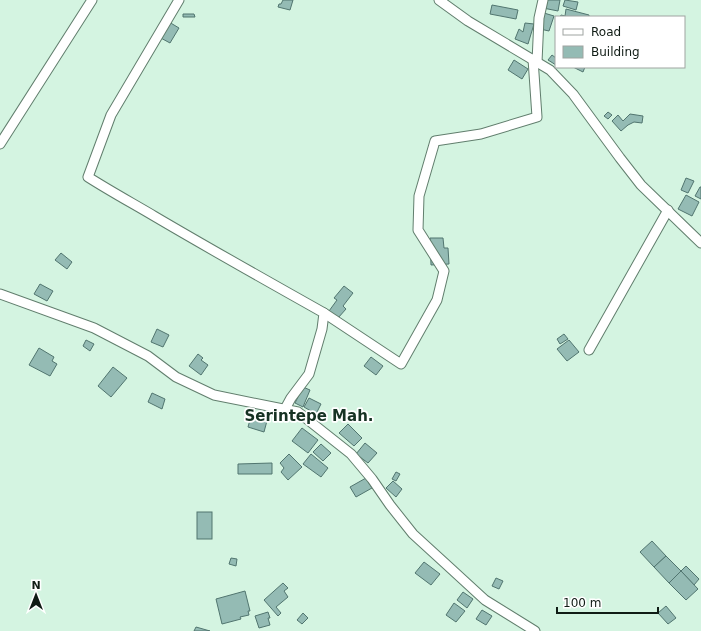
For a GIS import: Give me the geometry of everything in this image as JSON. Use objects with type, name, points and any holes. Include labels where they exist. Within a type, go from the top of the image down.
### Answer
[{"type":"street","points":[[0,144],[92,0]]},
{"type":"street","points":[[179,0],[110,115],[88,177],[113,194],[153,215],[208,248],[324,313],[401,364],[437,300],[444,271],[418,230],[419,196],[435,142],[481,134],[537,118],[535,60],[542,0]]},
{"type":"street","points":[[439,0],[468,21],[550,70],[573,94],[637,179],[701,243]]},
{"type":"street","points":[[588,350],[668,210]]},
{"type":"street","points":[[0,294],[94,328],[148,356],[176,377],[214,395],[298,412],[351,454],[372,479],[413,534],[485,600],[535,631]]},
{"type":"street","points":[[285,409],[309,374],[322,328],[324,313]]},
{"type":"building","points":[[283,0],[293,0],[290,10],[278,7]]},
{"type":"building","points":[[545,0],[560,0],[558,11],[543,8]]},
{"type":"building","points":[[565,0],[578,2],[576,10],[563,6]]},
{"type":"building","points":[[492,5],[518,10],[516,19],[490,14]]},
{"type":"building","points":[[566,9],[589,15],[589,16],[565,16]]},
{"type":"building","points":[[544,13],[554,16],[549,31],[540,29]]},
{"type":"building","points":[[183,14],[194,14],[195,17],[183,17]]},
{"type":"building","points":[[169,22],[179,28],[170,43],[159,37]]},
{"type":"building","points":[[525,23],[534,24],[528,44],[515,39],[519,29],[523,32]]},
{"type":"building","points":[[552,55],[555,57],[555,64],[548,60]]},
{"type":"building","points":[[514,60],[528,69],[522,79],[508,70]]},
{"type":"building","points":[[575,68],[585,68],[583,72]]},
{"type":"building","points":[[608,112],[612,115],[608,119],[604,116]]},
{"type":"building","points":[[630,114],[643,116],[642,123],[634,122],[621,131],[612,121],[618,115],[623,121]]},
{"type":"building","points":[[686,178],[694,181],[688,193],[681,190]]},
{"type":"building","points":[[701,187],[701,199],[695,196]]},
{"type":"building","points":[[686,195],[699,202],[692,216],[678,209]]},
{"type":"building","points":[[430,238],[443,238],[444,248],[448,248],[449,264],[431,265]]},
{"type":"building","points":[[61,253],[72,262],[67,269],[55,260]]},
{"type":"building","points":[[40,284],[53,291],[47,301],[34,294]]},
{"type":"building","points":[[344,286],[353,293],[343,306],[346,309],[338,318],[329,311],[337,300],[334,298]]},
{"type":"building","points":[[157,329],[169,335],[163,347],[151,342]]},
{"type":"building","points":[[564,334],[568,339],[560,344],[557,339]]},
{"type":"building","points":[[86,340],[94,344],[90,351],[83,346]]},
{"type":"building","points":[[569,340],[579,352],[567,361],[557,349]]},
{"type":"building","points":[[39,348],[54,357],[52,361],[57,364],[50,376],[29,365]]},
{"type":"building","points":[[198,354],[203,358],[201,360],[208,365],[201,375],[189,366]]},
{"type":"building","points":[[371,357],[383,366],[376,375],[364,366]]},
{"type":"building","points":[[113,367],[127,378],[111,397],[98,386]]},
{"type":"building","points":[[303,387],[310,390],[303,407],[295,403]]},
{"type":"building","points":[[152,393],[165,399],[162,409],[148,402]]},
{"type":"building","points":[[309,398],[321,404],[316,414],[304,407]]},
{"type":"building","points":[[251,416],[262,420],[263,416],[268,417],[264,432],[248,427]]},
{"type":"building","points":[[348,424],[362,438],[354,446],[339,433]]},
{"type":"building","points":[[302,428],[318,440],[308,453],[292,441]]},
{"type":"building","points":[[365,443],[377,453],[368,463],[356,454]]},
{"type":"building","points":[[321,444],[331,453],[323,461],[313,452]]},
{"type":"building","points":[[289,454],[302,467],[288,480],[281,472],[284,468],[280,463]]},
{"type":"building","points":[[311,454],[328,468],[321,477],[303,464]]},
{"type":"building","points":[[272,463],[272,474],[238,474],[238,464]]},
{"type":"building","points":[[396,472],[400,474],[396,481],[392,479]]},
{"type":"building","points":[[366,478],[372,488],[356,497],[350,487]]},
{"type":"building","points":[[393,481],[402,489],[396,497],[386,488]]},
{"type":"building","points":[[197,512],[212,512],[212,539],[197,539]]},
{"type":"building","points":[[652,541],[666,556],[654,567],[640,552]]},
{"type":"building","points":[[666,556],[681,571],[669,583],[654,567]]},
{"type":"building","points":[[231,558],[237,559],[236,566],[229,564]]},
{"type":"building","points":[[424,562],[440,574],[431,585],[415,573]]},
{"type":"building","points":[[686,566],[699,579],[694,585],[681,571]]},
{"type":"building","points":[[681,571],[698,589],[686,600],[669,583]]},
{"type":"building","points":[[496,578],[503,581],[499,589],[492,586]]},
{"type":"building","points":[[283,583],[288,588],[284,591],[288,597],[276,607],[281,613],[278,616],[264,600]]},
{"type":"building","points":[[245,591],[250,611],[248,611],[249,615],[240,617],[241,619],[222,624],[216,599]]},
{"type":"building","points":[[463,592],[473,599],[467,608],[457,600]]},
{"type":"building","points":[[454,603],[465,611],[456,622],[446,615]]},
{"type":"building","points":[[666,606],[676,618],[668,624],[658,613]]},
{"type":"building","points":[[482,610],[492,616],[486,625],[476,619]]},
{"type":"building","points":[[268,612],[270,625],[259,628],[255,616]]},
{"type":"building","points":[[303,613],[308,618],[302,624],[297,620]]},
{"type":"building","points":[[196,627],[210,631],[194,631]]},
{"type":"district","name":"Serintepe Mah.","points":[[309,416]]}]
